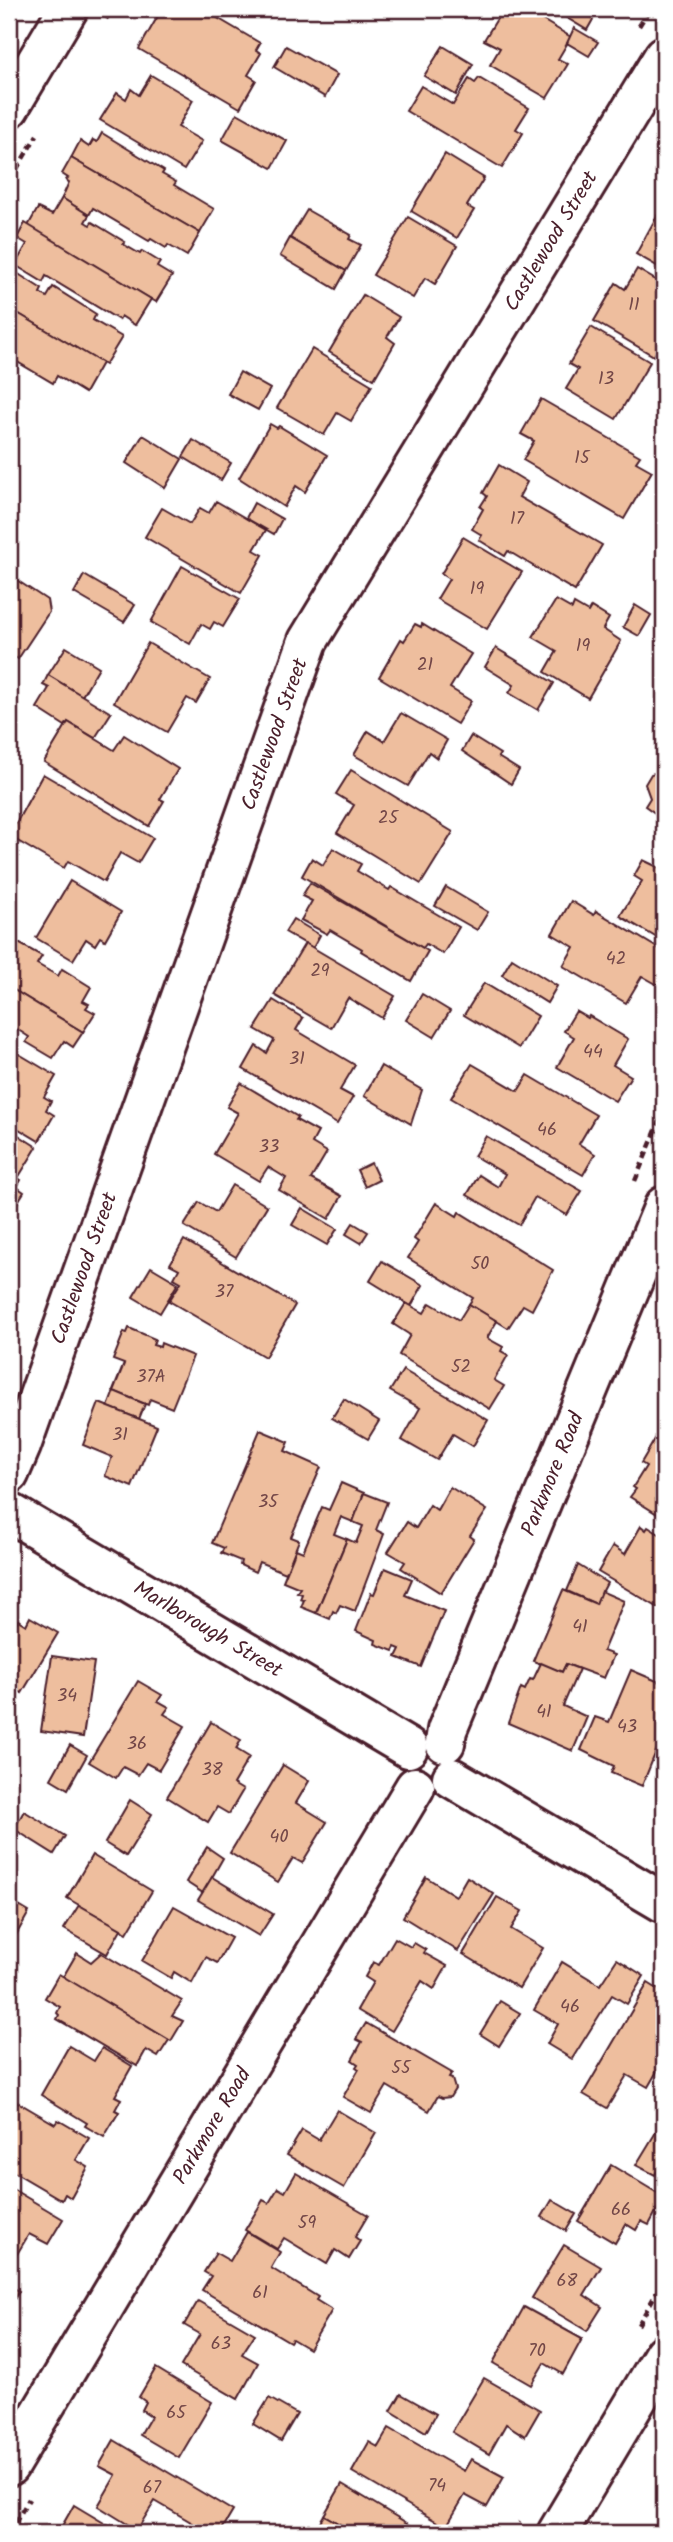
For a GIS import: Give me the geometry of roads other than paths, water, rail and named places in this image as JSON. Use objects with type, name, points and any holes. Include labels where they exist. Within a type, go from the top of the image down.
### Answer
[{"type":"street","points":[[9,108],[68,9]]},
{"type":"street","name":"Castlewood Street","points":[[9,1474],[309,640],[664,56]]},
{"type":"street","name":"Parkmore Road","points":[[448,1760],[447,1730],[648,1197]]},
{"type":"street","name":"Marlborough Street","points":[[9,1512],[408,1748]]},
{"type":"street","points":[[448,1760],[446,1784],[431,1791],[415,1787],[404,1773],[404,1755],[408,1748],[414,1742],[429,1737],[448,1760],[664,1903]]},
{"type":"street","name":"Parkmore Road","points":[[9,2466],[415,1787]]},
{"type":"street","points":[[557,2533],[664,2354]]}]
